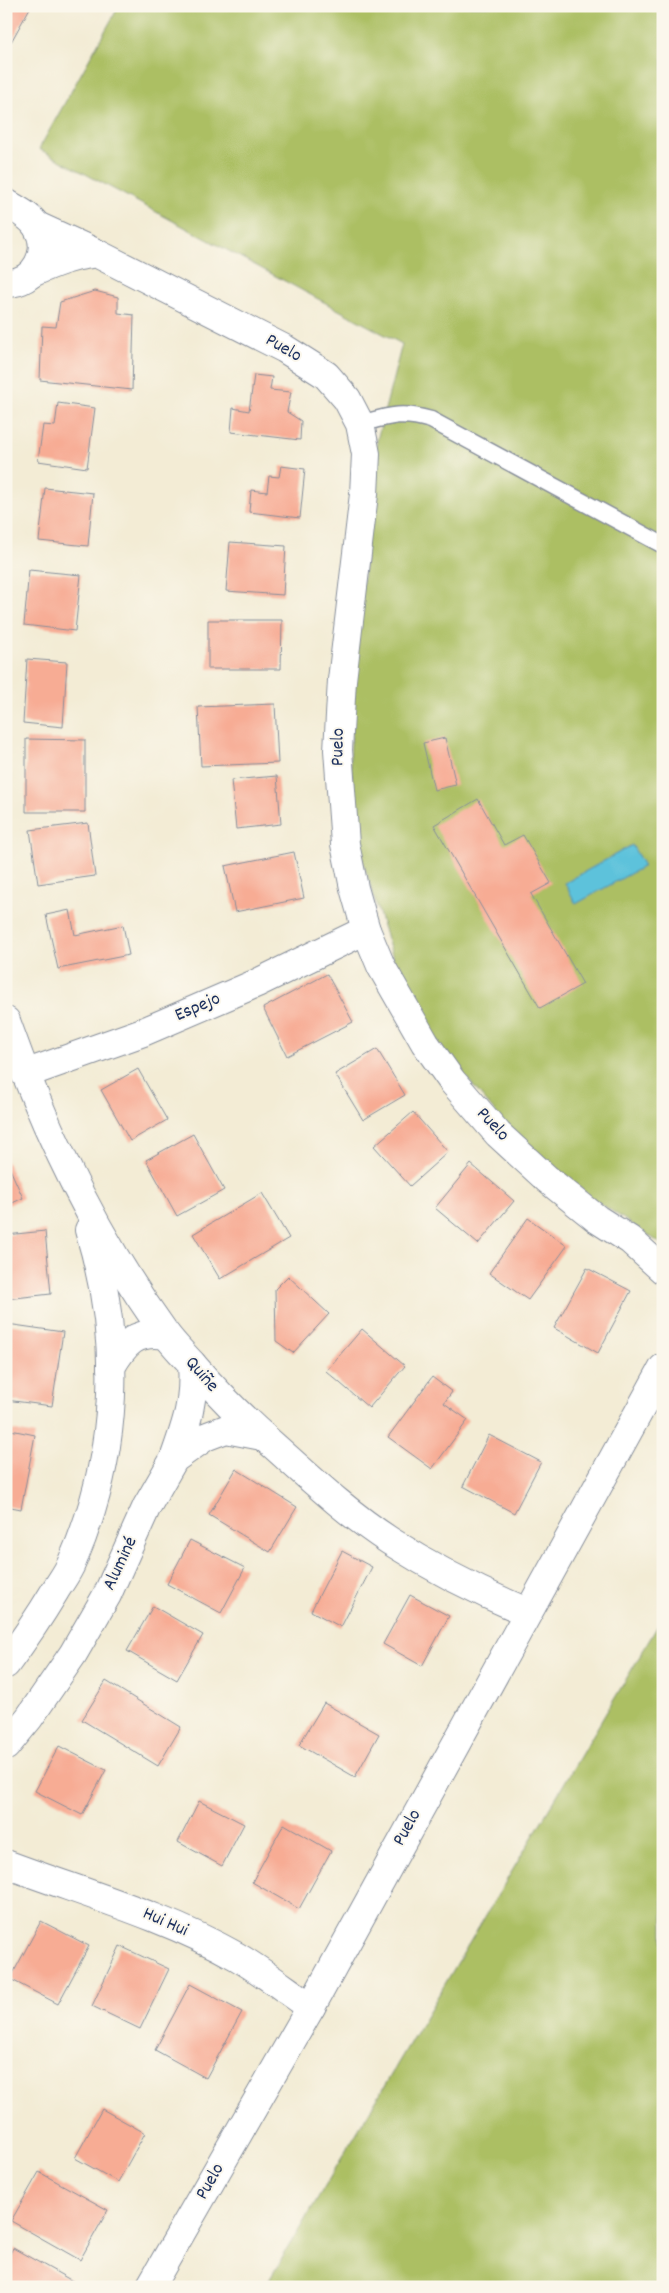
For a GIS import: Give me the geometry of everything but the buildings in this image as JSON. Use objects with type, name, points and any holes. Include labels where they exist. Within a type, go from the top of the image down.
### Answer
[{"type":"street","name":"Puelo","points":[[17,213],[285,349],[326,375],[347,399],[360,424],[366,454],[364,494],[342,680],[338,750],[345,844],[354,888],[366,930],[381,966],[425,1043],[452,1081],[498,1134],[547,1178],[598,1219],[630,1240],[663,1270]]},
{"type":"street","points":[[16,283],[42,256],[41,235],[17,213]]},
{"type":"street","points":[[16,283],[59,260],[76,255],[96,253]]},
{"type":"street","name":"Espejo","points":[[25,1074],[143,1032],[240,991],[366,930]]},
{"type":"street","name":"Quiñe","points":[[6,1020],[25,1074],[76,1188],[125,1276],[166,1335],[221,1398],[331,1497],[388,1540],[439,1571],[480,1592],[528,1612]]},
{"type":"street","points":[[6,1664],[30,1633],[72,1564],[94,1505],[103,1470],[109,1430],[111,1367],[108,1316],[93,1243],[76,1188]]},
{"type":"street","points":[[111,1367],[122,1347],[138,1337],[154,1333],[166,1335]]},
{"type":"street","points":[[174,1459],[190,1416],[194,1386],[192,1364]]},
{"type":"street","name":"Puelo","points":[[150,2287],[311,2007],[663,1368]]},
{"type":"street","name":"Aluminé","points":[[6,1746],[29,1718],[67,1662],[107,1595],[147,1506],[174,1459],[205,1437],[226,1429],[262,1436]]},
{"type":"street","name":"Hui Hui","points":[[6,1864],[62,1885],[116,1902],[179,1928],[241,1959],[311,2007]]},
{"type":"lane","points":[[360,424],[395,414],[411,414],[431,420],[663,545]]},
{"type":"green space","points":[[119,6],[663,6],[663,1245],[592,1198],[505,1124],[430,1034],[399,977],[363,862],[350,758],[359,620],[377,440],[402,344],[39,149]]},
{"type":"green space","points":[[663,1617],[663,2287],[265,2287]]},
{"type":"water","points":[[632,845],[644,866],[576,904],[565,883]]}]
